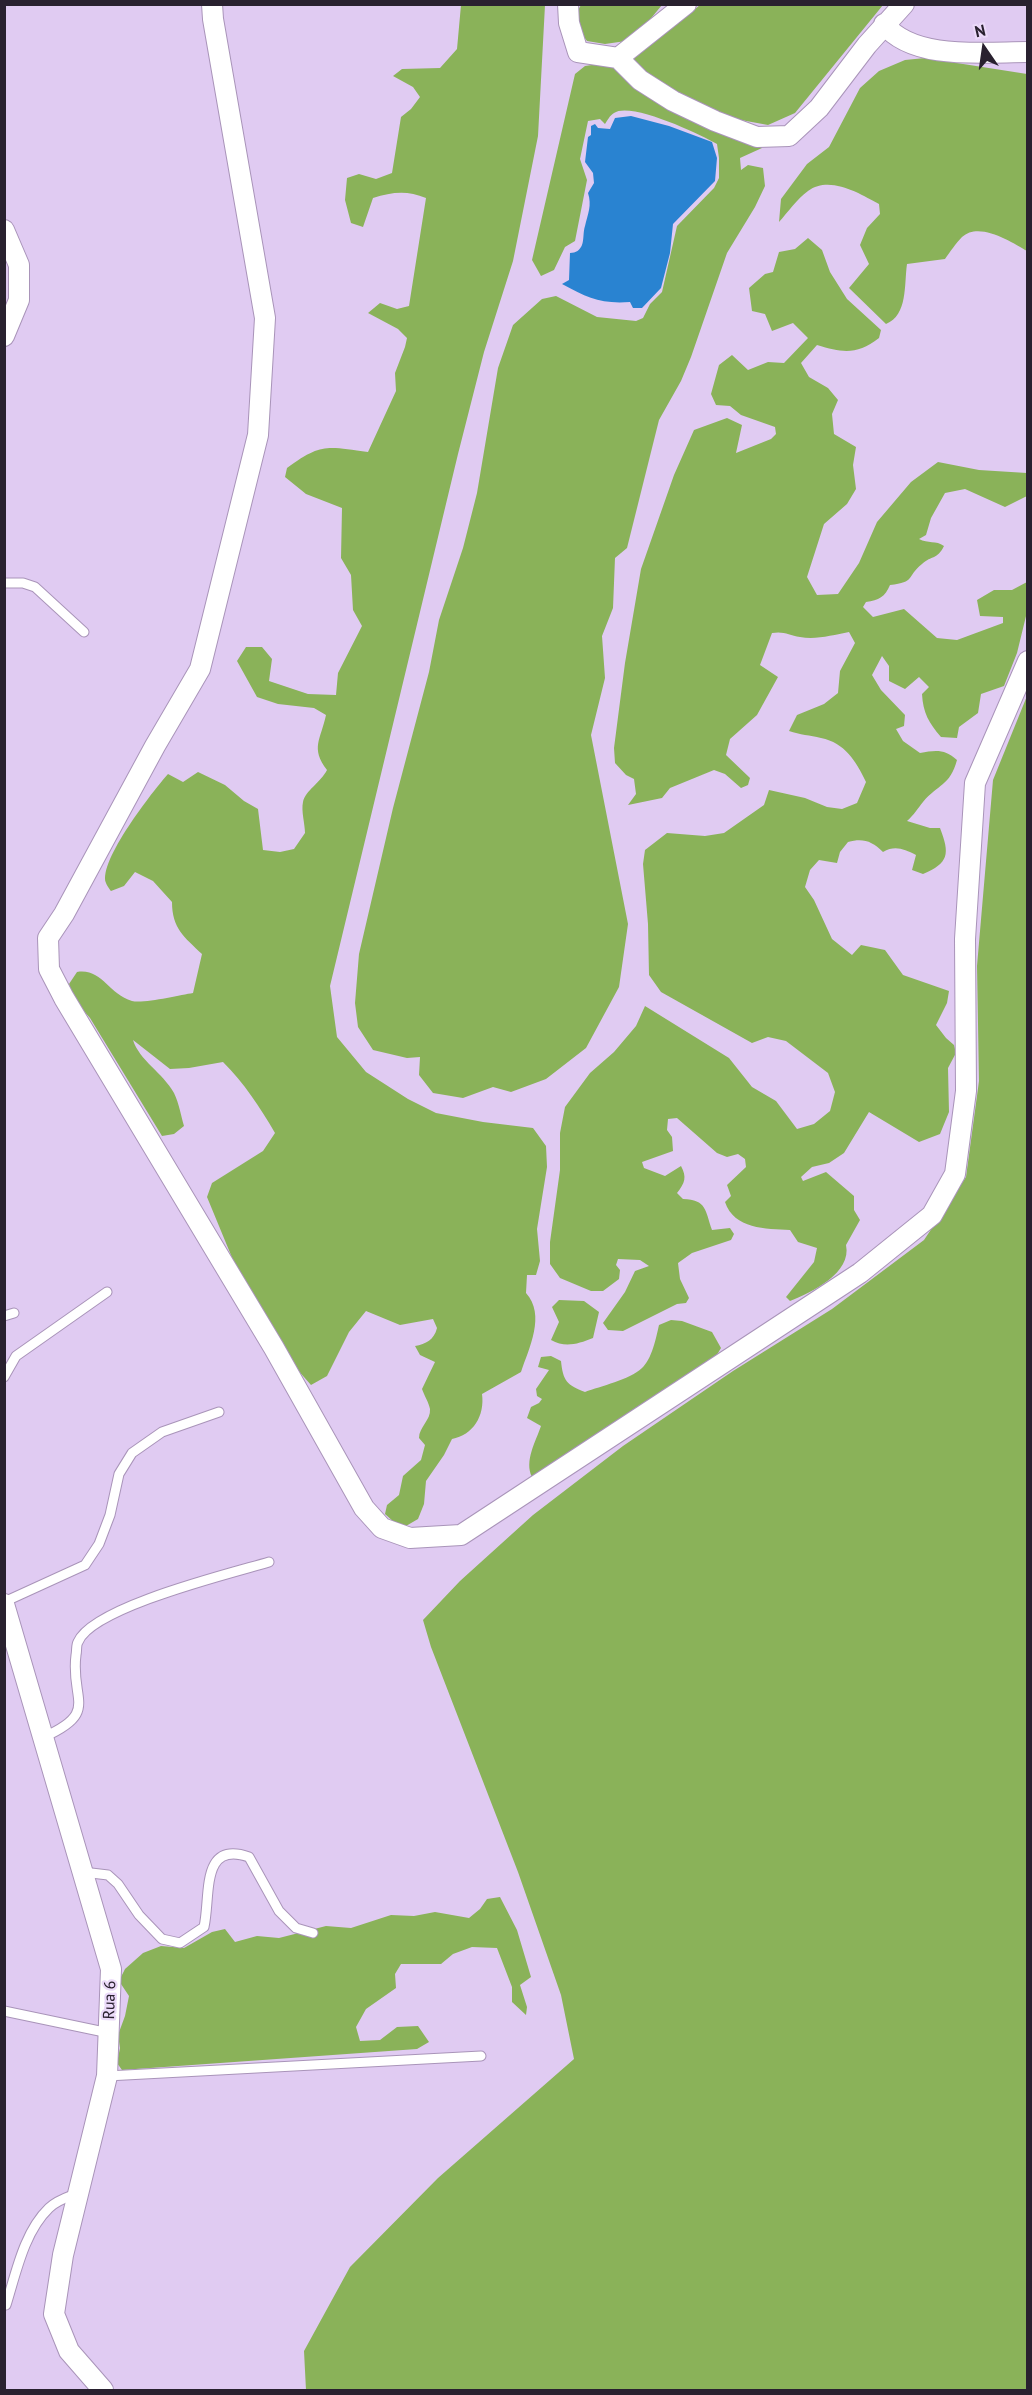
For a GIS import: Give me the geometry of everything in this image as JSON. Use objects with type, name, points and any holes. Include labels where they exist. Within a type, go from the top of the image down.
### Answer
[{"type":"street","points":[[212,4],[265,318],[258,435],[200,669],[155,746],[64,914],[48,938],[49,969],[64,998],[274,1348],[364,1508],[382,1528],[410,1538],[460,1535],[860,1273],[932,1215],[955,1174],[966,1092],[965,939],[975,783],[1028,661]]},
{"type":"street","points":[[568,4],[569,22],[578,52],[618,58],[640,80],[674,101],[715,122],[757,137],[789,136],[819,108],[884,24],[904,4]]},
{"type":"street","points":[[618,58],[686,4]]},
{"type":"street","points":[[884,24],[892,35],[916,47],[951,51],[1028,52]]},
{"type":"street","points":[[4,230],[19,265],[19,300],[8,309],[4,336]]},
{"type":"street","name":"Rua 6","points":[[4,1603],[8,1627],[44,1737],[111,1969],[107,2076],[63,2255],[54,2314],[69,2351],[103,2391]]},
{"type":"lane","points":[[4,583],[36,587],[84,632]]},
{"type":"lane","points":[[4,1377],[16,1356],[107,1292]]},
{"type":"lane","points":[[4,1603],[85,1565],[99,1544],[110,1515],[119,1474],[132,1453],[162,1432],[219,1412]]},
{"type":"lane","points":[[44,1737],[65,1728],[77,1715],[80,1698],[75,1667],[78,1641],[95,1623],[156,1595],[269,1562]]},
{"type":"lane","points":[[83,1872],[108,1875],[118,1884],[139,1915],[162,1939],[180,1942],[204,1927],[209,1879],[216,1861],[224,1854],[235,1852],[249,1857],[279,1911],[296,1928],[313,1933]]},
{"type":"lane","points":[[4,2011],[109,2034]]},
{"type":"lane","points":[[107,2076],[481,2056]]},
{"type":"lane","points":[[6,2305],[29,2237],[49,2208],[78,2193]]},
{"type":"green space","points":[[461,5],[545,5],[538,136],[513,261],[484,352],[458,454],[330,986],[337,1037],[366,1072],[408,1099],[436,1113],[533,1128],[546,1146],[547,1167],[537,1229],[540,1261],[536,1275],[527,1275],[526,1293],[535,1311],[534,1332],[521,1372],[482,1394],[482,1410],[476,1423],[466,1433],[452,1439],[426,1481],[424,1504],[418,1519],[406,1526],[395,1523],[385,1514],[387,1505],[399,1495],[403,1476],[421,1460],[425,1445],[419,1438],[429,1417],[430,1409],[422,1389],[435,1362],[420,1355],[415,1346],[426,1343],[434,1336],[437,1328],[433,1319],[400,1325],[366,1311],[349,1332],[327,1376],[311,1385],[296,1368],[233,1260],[207,1197],[212,1183],[263,1151],[275,1133],[269,1123],[245,1087],[223,1062],[170,1069],[133,1040],[140,1054],[174,1093],[179,1105],[184,1126],[174,1134],[162,1136],[90,1018],[75,1001],[69,984],[77,972],[86,972],[99,978],[124,998],[137,1002],[193,993],[202,954],[180,931],[174,919],[172,902],[153,881],[135,872],[124,886],[111,891],[106,883],[110,859],[118,843],[168,774],[183,782],[198,772],[225,785],[258,809],[263,850],[280,852],[294,849],[305,833],[302,809],[304,798],[327,770],[319,756],[318,749],[326,715],[314,708],[278,704],[257,697],[237,661],[246,647],[262,647],[272,659],[269,681],[308,694],[336,695],[338,673],[362,626],[353,610],[351,575],[341,558],[342,508],[306,494],[285,477],[287,468],[317,450],[334,448],[368,452],[396,391],[395,373],[407,338],[398,329],[368,313],[380,303],[397,309],[409,306],[426,198],[400,193],[373,198],[363,227],[351,223],[345,200],[347,178],[359,174],[376,179],[392,173],[401,117],[420,97],[413,87],[393,76],[402,69],[440,68],[457,49]]},
{"type":"green space","points":[[581,5],[662,5],[633,40],[605,44],[587,41],[578,29],[575,15]]},
{"type":"green space","points":[[700,5],[883,5],[795,113],[768,125],[730,118],[680,96],[631,61]]},
{"type":"green space","points":[[925,58],[1027,74],[1027,251],[995,235],[977,231],[962,237],[945,259],[907,264],[902,307],[893,320],[886,324],[849,288],[869,264],[860,245],[867,228],[880,214],[879,204],[845,188],[826,185],[808,191],[779,222],[781,199],[807,164],[829,147],[860,88],[879,71],[905,60]]},
{"type":"green space","points":[[605,63],[755,141],[762,148],[740,158],[741,170],[748,165],[763,168],[765,186],[727,253],[691,357],[681,381],[659,420],[627,548],[615,558],[613,608],[602,636],[605,678],[591,735],[628,924],[619,987],[586,1048],[546,1079],[511,1092],[493,1087],[463,1098],[433,1093],[419,1075],[420,1057],[407,1058],[373,1050],[358,1027],[355,1003],[359,954],[393,808],[429,672],[439,620],[463,548],[477,493],[498,368],[513,325],[542,299],[556,296],[597,317],[636,321],[643,318],[650,304],[662,292],[677,226],[714,188],[719,178],[717,144],[696,133],[665,120],[634,111],[622,110],[613,114],[605,124],[600,119],[588,121],[580,159],[587,180],[575,241],[565,247],[554,270],[541,276],[532,260],[575,74],[585,66]]},
{"type":"green space","points":[[808,238],[822,250],[830,272],[847,299],[881,330],[879,338],[857,350],[842,351],[817,345],[801,363],[809,377],[828,388],[838,400],[832,414],[834,434],[856,447],[853,465],[856,489],[847,504],[824,524],[807,577],[817,595],[838,594],[859,563],[877,522],[911,482],[938,462],[979,470],[1027,473],[1027,496],[1005,507],[965,489],[945,493],[931,518],[926,535],[919,539],[944,546],[937,555],[922,564],[910,578],[890,585],[884,595],[866,602],[863,607],[873,617],[904,609],[937,638],[957,640],[1003,623],[1003,617],[980,616],[977,600],[994,590],[1012,590],[1027,582],[1027,612],[1017,653],[1004,686],[981,694],[978,713],[959,727],[957,738],[941,737],[930,722],[925,712],[922,694],[929,687],[919,677],[905,689],[889,681],[889,666],[882,656],[872,675],[881,690],[905,715],[904,726],[896,729],[903,741],[920,753],[940,751],[957,760],[947,780],[928,796],[907,821],[930,828],[940,828],[945,845],[945,857],[938,866],[923,874],[912,870],[916,855],[912,853],[896,848],[883,852],[867,841],[848,842],[840,852],[837,863],[819,860],[810,870],[805,887],[814,900],[832,939],[852,955],[861,945],[885,950],[903,975],[949,991],[947,1003],[936,1025],[954,1045],[956,1053],[948,1068],[949,1112],[940,1134],[919,1142],[869,1112],[844,1153],[829,1163],[812,1167],[801,1177],[803,1181],[826,1172],[854,1196],[854,1210],[860,1220],[846,1245],[846,1255],[837,1273],[819,1287],[790,1301],[786,1297],[814,1262],[817,1248],[798,1242],[790,1230],[752,1226],[736,1218],[729,1211],[725,1202],[731,1196],[727,1185],[746,1167],[745,1159],[738,1154],[727,1157],[717,1153],[677,1118],[668,1119],[667,1130],[672,1137],[673,1151],[642,1162],[644,1168],[665,1176],[681,1166],[684,1180],[677,1193],[683,1199],[697,1201],[704,1207],[712,1230],[730,1228],[734,1234],[731,1240],[692,1253],[678,1263],[680,1279],[689,1298],[686,1303],[677,1304],[623,1331],[608,1330],[603,1323],[625,1292],[635,1271],[649,1266],[640,1260],[618,1259],[616,1265],[620,1270],[619,1279],[603,1291],[591,1291],[560,1278],[550,1264],[550,1242],[560,1170],[560,1133],[565,1107],[590,1073],[614,1052],[636,1026],[645,1006],[729,1058],[752,1087],[776,1101],[797,1129],[814,1124],[830,1111],[835,1092],[828,1073],[786,1041],[768,1037],[752,1043],[661,992],[649,975],[643,864],[645,850],[667,833],[705,836],[724,833],[764,805],[769,790],[805,798],[827,807],[842,809],[857,803],[866,782],[849,754],[829,740],[789,731],[797,715],[824,704],[838,693],[840,671],[855,643],[849,632],[812,638],[772,633],[760,665],[778,677],[757,715],[730,739],[726,755],[750,778],[748,785],[741,788],[725,774],[714,770],[670,788],[662,798],[628,805],[636,794],[634,779],[626,775],[615,763],[614,748],[625,663],[641,569],[674,475],[694,430],[727,418],[742,425],[736,453],[771,439],[776,434],[775,427],[741,415],[730,406],[716,405],[711,394],[719,365],[732,355],[748,370],[768,362],[784,363],[808,338],[793,323],[772,331],[765,314],[752,311],[749,288],[765,274],[773,272],[779,252],[795,249]]},
{"type":"green space","points":[[1027,696],[1027,2390],[306,2390],[304,2351],[350,2267],[438,2178],[574,2059],[561,1995],[518,1872],[431,1647],[423,1620],[460,1581],[533,1515],[623,1446],[733,1371],[832,1309],[924,1240],[966,1177],[979,1081],[977,966],[993,780]]},
{"type":"green space","points":[[559,1300],[584,1301],[599,1312],[593,1338],[572,1344],[561,1344],[551,1340],[559,1322],[552,1307]]},
{"type":"green space","points":[[671,1320],[682,1321],[712,1332],[721,1348],[712,1363],[532,1477],[530,1458],[541,1426],[527,1418],[531,1407],[542,1399],[537,1396],[536,1389],[549,1370],[538,1367],[541,1357],[551,1356],[561,1361],[567,1381],[585,1392],[622,1379],[642,1368],[651,1354],[659,1325]]},
{"type":"green space","points":[[500,1897],[517,1930],[531,1977],[520,1985],[527,2007],[526,2015],[512,2002],[512,1987],[497,1948],[472,1947],[453,1954],[441,1964],[401,1964],[395,1974],[396,1988],[366,2009],[356,2027],[360,2041],[380,2040],[397,2027],[418,2026],[429,2042],[417,2049],[122,2070],[117,2063],[120,2048],[118,2035],[129,1996],[119,1981],[125,1969],[143,1953],[161,1946],[184,1948],[212,1932],[225,1929],[235,1942],[257,1936],[279,1938],[326,1926],[351,1928],[391,1915],[414,1916],[435,1912],[469,1918],[487,1899]]},
{"type":"water","points":[[631,116],[669,126],[712,142],[717,158],[715,181],[673,224],[670,253],[661,288],[642,308],[633,308],[630,302],[594,299],[562,284],[569,280],[570,253],[578,251],[582,245],[590,206],[588,193],[594,183],[593,173],[585,162],[591,126],[595,124],[598,128],[610,129],[615,118]]}]
